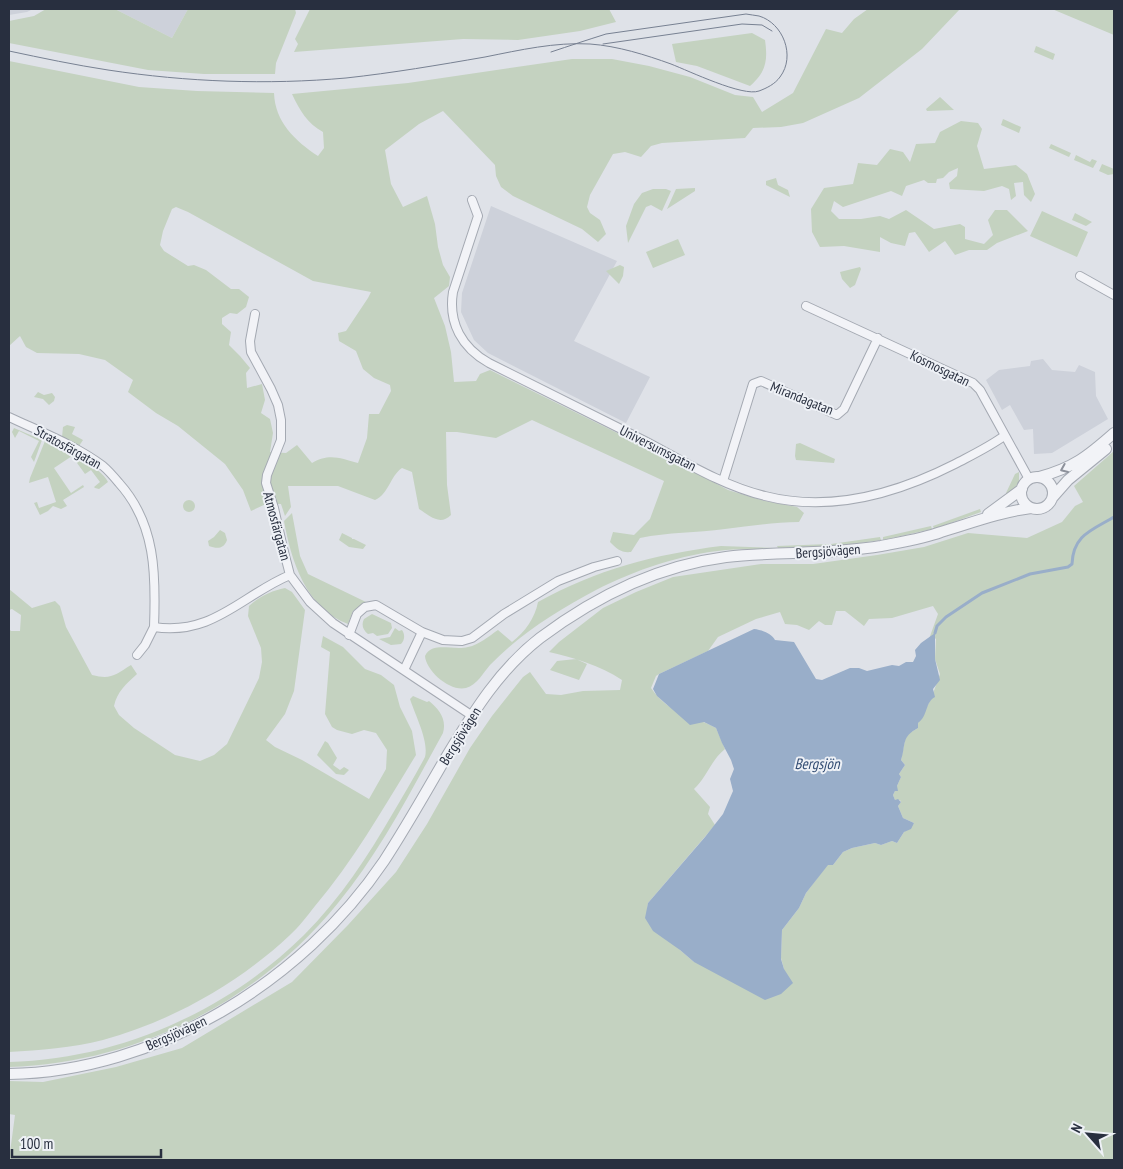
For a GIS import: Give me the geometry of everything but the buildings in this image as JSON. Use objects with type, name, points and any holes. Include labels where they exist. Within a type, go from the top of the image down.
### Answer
[{"type":"street","name":"Universumsgatan","points":[[472,200],[478,216],[453,292],[451,304],[455,324],[471,351],[489,363],[723,481],[764,496],[786,500],[809,503],[857,499],[891,491],[928,477],[992,445],[1004,436]]},
{"type":"street","points":[[1080,276],[1114,295]]},
{"type":"street","name":"Kosmosgatan","points":[[806,306],[974,383],[980,390],[1004,436],[1034,478]]},
{"type":"street","name":"Atmosfärgatan","points":[[255,314],[250,341],[251,352],[271,388],[278,405],[281,420],[281,440],[266,482],[290,575],[310,602],[323,615],[471,715]]},
{"type":"street","name":"Mirandagatan","points":[[723,481],[753,384],[761,381],[837,415],[844,409],[878,338]]},
{"type":"street","name":"Stratosfärgatan","points":[[9,416],[85,454],[106,468],[130,495],[146,527],[152,551],[155,608],[154,627],[145,645],[137,655]]},
{"type":"street","points":[[1034,478],[1064,470],[1080,462],[1114,433]]},
{"type":"street","name":"Bergsjövägen","points":[[9,1074],[60,1070],[85,1065],[174,1037],[216,1014],[277,975],[331,925],[383,862],[471,715],[504,672],[538,640],[585,607],[614,590],[633,582],[698,562],[721,558],[839,552],[892,544],[938,534],[983,518],[1045,507],[1068,480],[1114,442]]},
{"type":"street","points":[[1034,478],[1046,479],[1051,485],[1053,497]]},
{"type":"street","name":"Bergsjövägen","points":[[983,518],[1034,478]]},
{"type":"street","points":[[1022,489],[1021,494],[1024,502],[1031,508]]},
{"type":"street","points":[[349,634],[357,614],[365,607],[376,605],[422,632],[443,640],[462,641],[472,638],[504,614],[558,582],[594,567],[616,562]]},
{"type":"street","points":[[154,627],[174,629],[202,623],[220,616],[278,580],[290,575]]},
{"type":"street","points":[[404,670],[422,632]]},
{"type":"shaded area","points":[[9,9],[33,9],[9,15]]},
{"type":"shaded area","points":[[115,9],[188,9],[172,38]]},
{"type":"shaded area","points":[[491,206],[617,261],[574,341],[650,377],[626,423],[488,353],[474,340],[461,312],[462,293]]},
{"type":"shaded area","points":[[1043,359],[1052,370],[1075,372],[1079,365],[1095,372],[1096,396],[1108,419],[1052,453],[1034,454],[1033,429],[1024,430],[1010,405],[1002,410],[986,380],[999,370],[1030,366],[1031,361]]},
{"type":"green space","points":[[46,9],[115,9],[172,38],[188,9],[295,9],[296,13],[276,63],[275,74],[204,74],[148,70],[9,43],[9,21],[34,16]]},
{"type":"green space","points":[[310,9],[609,9],[616,22],[580,31],[518,40],[463,39],[294,52],[298,44],[295,39]]},
{"type":"green space","points":[[868,9],[960,9],[922,49],[859,98],[803,123],[781,127],[753,128],[745,138],[662,143],[651,146],[641,157],[625,152],[613,154],[590,195],[587,207],[590,213],[600,220],[606,234],[598,242],[582,229],[513,196],[501,187],[496,176],[495,165],[443,111],[419,124],[385,150],[391,184],[403,207],[427,196],[443,265],[450,277],[449,286],[434,298],[445,326],[451,352],[454,382],[476,381],[480,374],[490,370],[678,463],[728,490],[761,500],[797,507],[804,513],[799,522],[771,523],[651,536],[640,538],[631,552],[622,551],[610,542],[613,532],[634,535],[650,519],[664,481],[532,420],[496,438],[446,432],[447,485],[451,515],[443,520],[435,519],[419,509],[412,472],[402,468],[383,494],[375,500],[338,486],[288,486],[291,507],[285,516],[281,504],[266,504],[251,511],[243,490],[225,464],[178,426],[156,413],[128,392],[133,380],[105,360],[79,354],[37,353],[26,347],[20,336],[9,346],[9,61],[139,87],[274,93],[275,103],[282,122],[294,137],[318,156],[324,148],[323,132],[304,116],[292,94],[408,83],[572,59],[612,59],[690,77],[735,95],[753,97],[762,112],[793,93],[826,29],[842,33],[854,19]],"holes":[[[176,207],[313,281],[371,292],[346,331],[338,333],[339,341],[356,351],[363,369],[374,378],[390,385],[391,391],[379,414],[369,414],[367,438],[358,463],[329,457],[312,463],[297,445],[286,453],[270,452],[273,433],[270,419],[261,413],[265,400],[262,384],[247,388],[246,373],[250,368],[229,345],[231,332],[222,324],[222,318],[230,313],[237,314],[246,307],[249,297],[239,289],[231,289],[206,270],[194,265],[188,266],[164,251],[160,245],[163,231],[172,209]]]},
{"type":"green space","points":[[1052,9],[1114,10],[1114,35]]},
{"type":"green space","points":[[752,33],[765,40],[766,60],[760,76],[750,86],[697,66],[676,62],[672,44]]},
{"type":"green space","points":[[1036,46],[1055,54],[1053,60],[1034,52]]},
{"type":"green space","points":[[940,97],[954,110],[927,111],[926,109]]},
{"type":"green space","points":[[1003,119],[1021,127],[1019,133],[1001,125]]},
{"type":"green space","points":[[961,121],[978,123],[982,129],[977,146],[984,169],[1016,165],[1027,174],[1035,194],[1031,202],[1024,195],[1023,182],[1014,183],[1016,196],[1011,200],[1009,189],[1002,186],[984,191],[950,189],[949,183],[957,176],[958,168],[949,172],[943,178],[937,179],[936,183],[928,183],[924,180],[906,186],[902,196],[891,191],[843,207],[834,201],[831,211],[839,219],[861,219],[880,216],[889,219],[906,210],[934,229],[960,224],[965,227],[965,239],[984,244],[993,235],[988,220],[995,210],[1007,210],[1028,231],[997,243],[987,250],[969,250],[955,255],[945,241],[929,252],[915,232],[909,233],[905,246],[891,243],[880,237],[880,252],[844,246],[820,247],[812,232],[811,209],[824,188],[853,184],[858,163],[877,165],[890,149],[903,152],[910,162],[916,144],[935,143],[940,132]]},
{"type":"green space","points":[[1051,144],[1071,153],[1069,157],[1049,148]]},
{"type":"green space","points":[[1076,155],[1090,162],[1092,159],[1097,161],[1093,168],[1074,160]]},
{"type":"green space","points":[[1102,164],[1114,169],[1114,174],[1108,175],[1099,171]]},
{"type":"green space","points":[[776,178],[778,185],[788,190],[790,197],[766,185],[766,181]]},
{"type":"green space","points":[[695,188],[695,191],[667,209],[676,189]]},
{"type":"green space","points":[[653,189],[671,191],[662,211],[651,205],[646,207],[628,243],[626,226],[634,204],[642,193]]},
{"type":"green space","points":[[1042,211],[1088,232],[1077,257],[1030,236]]},
{"type":"green space","points":[[1075,213],[1092,222],[1086,226],[1072,220]]},
{"type":"green space","points":[[678,239],[685,255],[653,268],[646,252]]},
{"type":"green space","points":[[620,265],[624,267],[623,276],[619,284],[606,271]]},
{"type":"green space","points":[[860,267],[855,285],[850,288],[842,279],[840,272]]},
{"type":"green space","points":[[38,392],[44,395],[52,393],[55,397],[54,401],[49,405],[43,399],[34,397]]},
{"type":"green space","points":[[67,425],[75,427],[72,434],[83,440],[79,446],[62,437],[63,427]]},
{"type":"green space","points":[[14,428],[42,440],[34,462],[31,457],[39,441],[19,431],[15,438],[12,432]]},
{"type":"green space","points":[[45,441],[89,464],[104,476],[108,482],[99,489],[95,488],[100,482],[91,470],[85,474],[72,456],[54,468],[71,493],[83,485],[84,487],[63,500],[67,506],[61,509],[53,506],[40,515],[34,503],[37,502],[39,508],[56,502],[48,477],[29,483]]},
{"type":"green space","points":[[800,443],[835,459],[834,463],[796,460],[796,444]]},
{"type":"green space","points":[[1114,451],[1114,1160],[9,1160],[15,1115],[9,1114],[9,1081],[43,1082],[116,1067],[182,1048],[292,982],[348,925],[396,872],[427,824],[470,748],[492,716],[523,677],[530,672],[546,694],[561,695],[583,691],[620,690],[622,680],[605,670],[549,652],[603,608],[673,577],[761,564],[813,564],[877,555],[924,547],[968,533],[1027,538],[1062,522],[1075,506],[1083,502],[1074,486]],"holes":[[[933,606],[938,614],[929,639],[932,636],[936,639],[935,659],[940,674],[931,699],[918,723],[918,728],[906,735],[901,760],[905,765],[899,774],[901,777],[897,791],[893,795],[895,800],[900,800],[901,802],[898,806],[903,818],[914,823],[904,832],[897,843],[892,841],[881,845],[875,843],[852,848],[843,852],[833,865],[828,864],[782,930],[781,958],[784,969],[694,962],[680,950],[647,910],[648,903],[715,825],[708,814],[710,807],[694,789],[716,758],[725,749],[716,728],[673,709],[658,697],[651,688],[656,676],[708,651],[718,637],[756,619],[780,612],[785,624],[797,625],[809,630],[819,621],[825,625],[832,625],[836,611],[845,611],[864,626],[869,619],[892,618]]]},
{"type":"green space","points":[[1019,472],[1019,483],[1008,495],[1006,493],[1015,474]]},
{"type":"green space","points":[[189,500],[195,506],[189,512],[183,506]]},
{"type":"green space","points":[[980,509],[981,512],[934,529],[933,526]]},
{"type":"green space","points":[[292,513],[300,556],[308,574],[366,602],[353,611],[348,624],[333,617],[321,607],[303,582],[291,551],[284,521]]},
{"type":"green space","points":[[931,526],[932,529],[883,540],[883,537]]},
{"type":"green space","points":[[220,530],[225,533],[226,543],[220,548],[209,546],[208,541]]},
{"type":"green space","points":[[342,533],[366,545],[363,549],[349,547],[339,540]]},
{"type":"green space","points":[[880,537],[881,540],[832,547],[831,544]]},
{"type":"green space","points":[[829,544],[829,547],[778,548],[777,546]]},
{"type":"green space","points":[[721,546],[775,548],[732,549],[693,555],[659,564],[611,583],[540,623],[490,665],[477,682],[466,688],[453,687],[446,684],[434,674],[426,662],[425,656],[428,651],[444,647],[462,648],[472,646],[498,630],[512,642],[529,624],[538,602],[604,572],[650,559]]},
{"type":"green space","points":[[285,588],[292,592],[305,610],[294,691],[285,714],[266,740],[275,747],[302,760],[369,799],[386,769],[387,750],[376,733],[364,730],[352,734],[337,730],[332,727],[325,714],[330,652],[321,647],[323,636],[343,647],[365,669],[381,675],[394,685],[400,707],[412,731],[416,755],[368,833],[329,888],[293,932],[249,969],[203,999],[129,1032],[80,1045],[9,1052],[9,629],[11,631],[20,631],[21,615],[12,609],[9,610],[9,589],[32,608],[55,601],[60,606],[66,627],[92,675],[113,676],[131,665],[137,674],[117,696],[114,706],[119,715],[134,728],[175,755],[200,761],[214,755],[227,744],[259,678],[262,662],[261,648],[248,616],[249,606],[266,594]]},
{"type":"green space","points":[[372,614],[391,623],[392,628],[388,634],[377,636],[373,633],[368,634],[365,631],[363,621]]},
{"type":"green space","points":[[395,628],[399,631],[402,630],[404,633],[404,639],[401,644],[391,645],[379,639],[390,637]]},
{"type":"green space","points":[[576,659],[587,664],[579,680],[550,670],[557,661]]},
{"type":"green space","points":[[413,696],[427,702],[429,701],[436,707],[443,719],[443,733],[394,821],[368,863],[338,903],[306,938],[271,970],[232,997],[191,1021],[148,1039],[103,1054],[56,1063],[9,1067],[9,1062],[50,1059],[91,1052],[130,1041],[168,1026],[205,1008],[240,987],[304,935],[330,907],[363,861],[425,757],[425,743],[410,699]]},
{"type":"green space","points":[[325,741],[337,758],[333,765],[340,770],[344,767],[349,770],[344,775],[336,774],[317,755]]},
{"type":"water","name":"Bergsjön","points":[[754,629],[766,632],[775,640],[794,642],[816,679],[822,680],[850,668],[859,668],[867,671],[913,662],[916,656],[915,650],[935,633],[935,659],[940,680],[933,689],[935,697],[918,723],[918,728],[906,738],[901,760],[905,765],[899,774],[901,777],[897,786],[898,791],[895,791],[893,795],[895,800],[898,799],[901,802],[898,806],[903,818],[914,823],[911,829],[904,832],[897,843],[892,841],[881,845],[875,843],[852,848],[843,852],[833,865],[828,865],[806,893],[799,908],[782,930],[781,959],[784,969],[793,983],[781,994],[765,1000],[694,962],[653,931],[645,918],[648,903],[723,814],[733,791],[730,779],[734,769],[716,728],[704,722],[690,725],[657,696],[653,689],[659,674]]},
{"type":"waterway","points":[[935,633],[937,626],[946,617],[982,593],[1030,574],[1068,567],[1072,564],[1076,546],[1085,534],[1114,517]]},
{"type":"tram line","points":[[9,51],[83,66],[138,74],[197,80],[257,82],[346,78],[433,66],[538,47],[564,44],[577,44],[590,44],[642,54],[729,87],[751,92],[762,90],[776,82],[785,69],[787,60],[787,50],[784,41],[775,26],[759,16],[746,14],[606,34],[585,41],[578,43],[571,45],[551,52]]},
{"type":"tram line","points":[[603,44],[742,24],[762,25],[772,31]]}]
